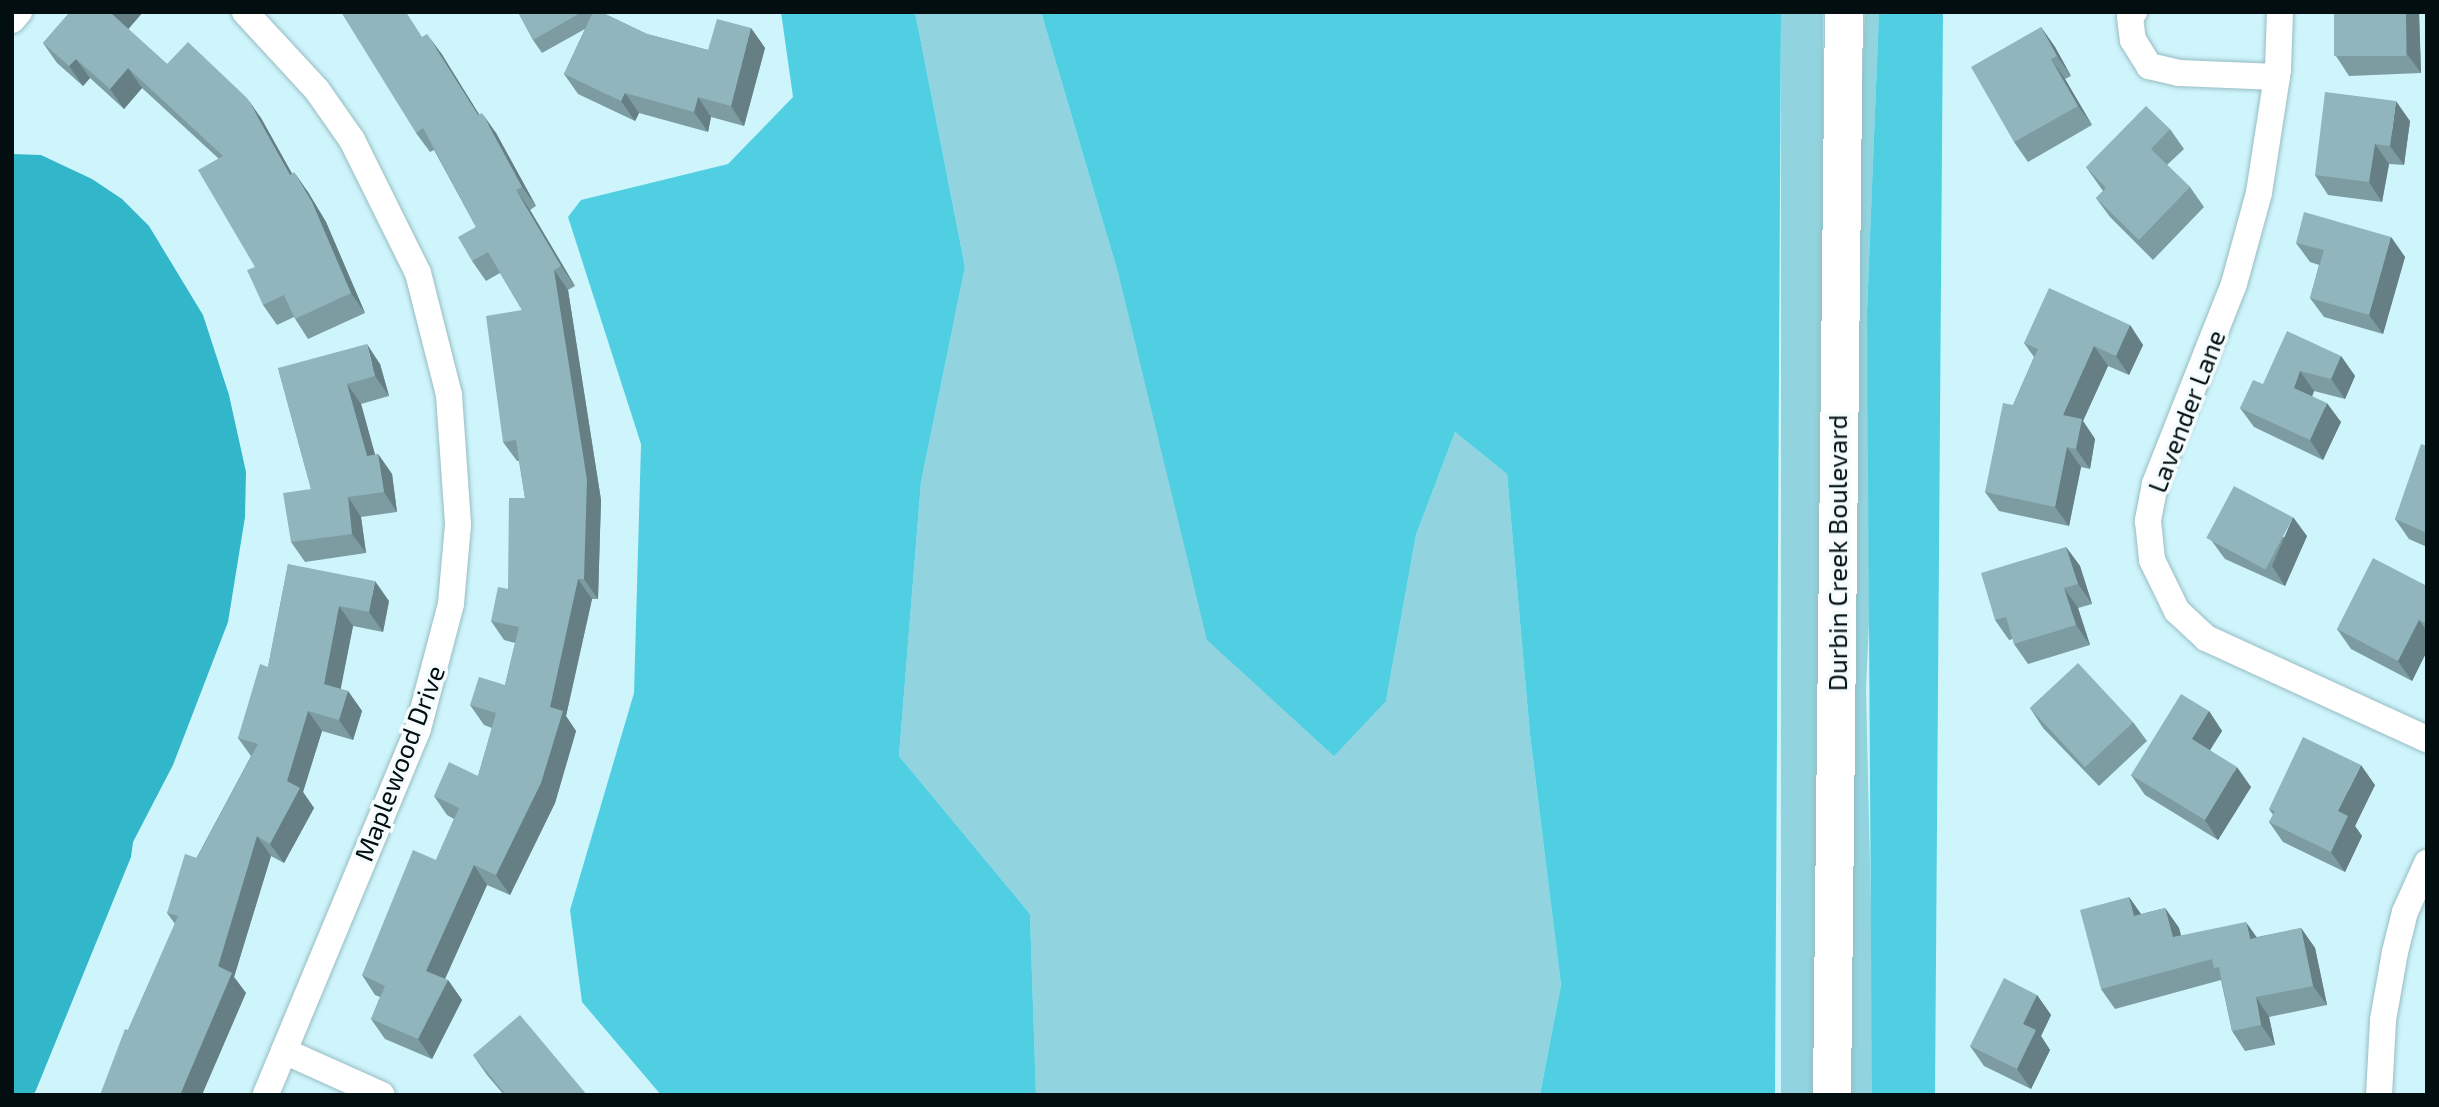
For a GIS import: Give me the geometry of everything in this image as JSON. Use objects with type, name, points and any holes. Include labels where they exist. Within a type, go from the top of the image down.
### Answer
[{"type":"street","points":[[12,20],[19,12]]},
{"type":"street","name":"Maplewood Drive","points":[[245,12],[317,90],[352,140],[388,205],[433,320],[456,447],[458,525],[453,591],[438,667],[418,729],[266,1095]]},
{"type":"street","name":"Durbin Creek Boulevard","points":[[1832,1095],[1844,12]]},
{"type":"street","points":[[2134,12],[2130,17],[2133,40],[2149,66],[2179,73],[2277,77]]},
{"type":"street","name":"Lavender Lane","points":[[2280,12],[2277,77],[2259,193],[2234,285],[2150,502],[2152,560],[2178,611],[2206,638],[2427,739]]},
{"type":"street","points":[[2379,1095],[2383,1020],[2395,952],[2406,912],[2427,863]]},
{"type":"street","points":[[284,1051],[382,1095]]},
{"type":"shaded area","points":[[781,12],[915,12],[965,267],[921,482],[899,756],[1030,914],[1036,1095],[661,1095],[582,1002],[570,910],[634,693],[641,444],[568,217],[581,200],[728,164],[793,97]]},
{"type":"shaded area","points":[[915,12],[1041,12],[1119,276],[1386,701],[1416,535],[1455,432],[1507,474],[1530,735],[1561,985],[1540,1095],[1036,1095],[1030,914],[899,756],[921,482],[965,267]]},
{"type":"shaded area","points":[[1041,12],[1781,12],[1775,1095],[1540,1095],[1561,985],[1530,735],[1507,474],[1455,432],[1416,535],[1386,701],[1334,756],[1207,640],[1119,276]]},
{"type":"shaded area","points":[[1781,12],[1823,12],[1823,1095],[1781,1095]]},
{"type":"shaded area","points":[[1865,12],[1879,12],[1867,311],[1871,580],[1866,689],[1874,1041],[1872,1095],[1848,1095],[1858,177]]},
{"type":"shaded area","points":[[1879,12],[1943,12],[1935,1095],[1872,1095],[1867,311]]},
{"type":"shaded area","points":[[12,154],[41,155],[92,179],[122,199],[149,226],[203,315],[229,395],[246,472],[245,517],[228,622],[173,765],[133,842],[131,857],[34,1095],[12,1095]]},
{"type":"building","points":[[70,12],[112,12],[167,64],[188,42],[247,98],[290,175],[294,172],[312,202],[351,293],[295,319],[284,295],[263,305],[247,270],[255,267],[198,170],[223,156],[128,68],[110,89],[76,59],[69,66],[43,43]]},
{"type":"building","points":[[341,12],[406,12],[422,37],[427,34],[478,115],[482,113],[522,187],[516,190],[561,266],[554,270],[587,480],[584,579],[578,579],[550,707],[563,711],[541,783],[496,875],[474,865],[426,971],[448,980],[418,1039],[371,1019],[385,986],[362,975],[413,850],[436,860],[459,808],[434,796],[449,762],[478,776],[496,713],[470,705],[479,677],[505,685],[519,627],[491,621],[498,587],[508,589],[509,498],[525,498],[516,440],[503,442],[486,316],[522,310],[488,252],[472,261],[458,237],[476,227],[423,128],[416,133]]},
{"type":"building","points":[[518,12],[582,12],[533,40]]},
{"type":"building","points":[[593,12],[601,12],[647,34],[708,50],[717,19],[751,28],[731,106],[698,97],[694,112],[625,93],[621,101],[564,74]]},
{"type":"building","points":[[2334,12],[2406,12],[2406,56],[2334,56]]},
{"type":"building","points":[[2041,27],[2057,56],[2051,59],[2078,106],[2014,142],[1971,67]]},
{"type":"building","points":[[2325,92],[2396,101],[2390,146],[2375,144],[2369,182],[2315,175]]},
{"type":"building","points":[[2146,106],[2170,129],[2151,149],[2190,187],[2139,240],[2096,198],[2106,188],[2086,167]]},
{"type":"building","points":[[2304,212],[2391,237],[2369,315],[2310,298],[2324,250],[2296,243]]},
{"type":"building","points":[[2049,288],[2130,325],[2116,356],[2094,346],[2063,415],[2082,419],[2076,449],[2067,447],[2055,507],[1985,492],[2003,403],[2013,405],[2038,349],[2024,343]]},
{"type":"building","points":[[2287,331],[2341,356],[2331,379],[2300,371],[2294,388],[2327,403],[2310,440],[2240,408],[2253,380],[2263,384]]},
{"type":"building","points":[[367,344],[375,376],[347,384],[367,456],[378,454],[384,492],[348,497],[352,534],[291,542],[283,493],[311,489],[278,368]]},
{"type":"building","points":[[2421,444],[2427,446],[2427,533],[2395,519]]},
{"type":"building","points":[[2234,486],[2293,517],[2265,570],[2206,538]]},
{"type":"building","points":[[2066,547],[2078,584],[2064,588],[2076,625],[2014,644],[2006,617],[1995,620],[1981,573]]},
{"type":"building","points":[[2373,558],[2427,586],[2427,624],[2419,620],[2398,661],[2337,629]]},
{"type":"building","points":[[288,564],[375,581],[369,612],[339,606],[324,684],[348,691],[339,720],[308,711],[287,781],[300,788],[270,844],[257,836],[218,966],[232,973],[180,1095],[100,1095],[125,1029],[128,1030],[178,916],[167,913],[185,854],[197,858],[258,744],[238,738],[260,664],[268,667]]},
{"type":"building","points":[[2078,663],[2133,722],[2085,767],[2030,708]]},
{"type":"building","points":[[2181,694],[2209,711],[2192,739],[2237,767],[2205,820],[2131,775]]},
{"type":"building","points":[[2303,737],[2361,765],[2338,811],[2348,816],[2331,852],[2269,822],[2275,811],[2269,809]]},
{"type":"building","points":[[2129,897],[2134,916],[2165,908],[2173,937],[2246,922],[2250,939],[2301,928],[2313,986],[2256,997],[2261,1025],[2232,1031],[2219,967],[2214,968],[2212,959],[2101,989],[2080,910]]},
{"type":"building","points":[[2004,978],[2037,995],[2023,1024],[2036,1030],[2017,1069],[1970,1046]]},
{"type":"building","points":[[520,1015],[587,1095],[506,1095],[473,1055]]}]
